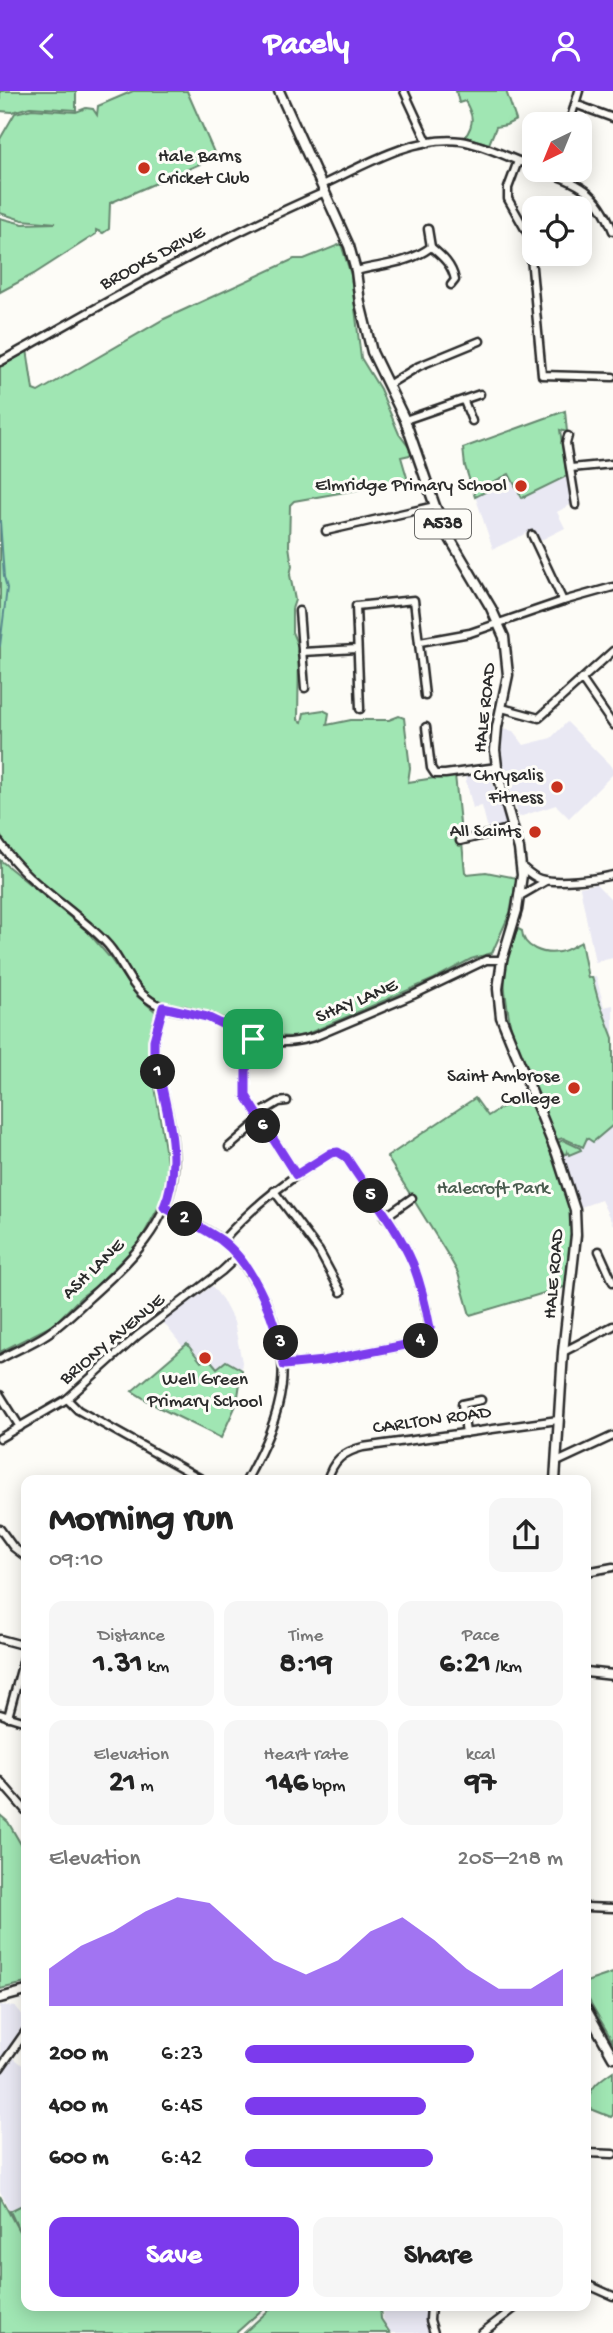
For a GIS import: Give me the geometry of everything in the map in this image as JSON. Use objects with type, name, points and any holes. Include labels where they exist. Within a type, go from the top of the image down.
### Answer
[{"type":"main road","name":"HALE ROAD","points":[[279,91],[349,246],[366,333],[378,367],[405,420],[435,506],[462,562],[504,637],[508,664],[495,741],[496,767],[521,866],[520,896],[502,960],[498,989],[501,1017],[556,1154],[575,1210],[576,1235],[563,1352],[556,1475]]},
{"type":"main road","points":[[591,1673],[613,1675]]},
{"type":"main road","points":[[0,1998],[21,1992]]},
{"type":"main road","points":[[591,2019],[613,2057]]},
{"type":"street","points":[[404,91],[428,143]]},
{"type":"street","points":[[573,112],[579,91]]},
{"type":"street","points":[[575,104],[613,118]]},
{"type":"street","name":"BROOKS DRIVE","points":[[0,362],[203,250],[386,156],[428,143],[460,141],[522,162]]},
{"type":"street","points":[[518,161],[508,188],[508,199],[529,236],[542,376],[613,377]]},
{"type":"street","points":[[575,182],[595,196],[606,212],[613,231]]},
{"type":"street","points":[[428,229],[431,247],[445,258],[450,266],[455,280],[451,285]]},
{"type":"street","points":[[356,271],[404,261],[431,247]]},
{"type":"street","points":[[388,385],[419,366],[480,341]]},
{"type":"street","points":[[405,420],[480,394]]},
{"type":"street","points":[[464,401],[472,421]]},
{"type":"street","points":[[568,436],[566,443],[576,505]]},
{"type":"street","points":[[571,468],[613,464]]},
{"type":"street","points":[[326,531],[435,506]]},
{"type":"street","points":[[532,535],[563,601]]},
{"type":"street","points":[[420,642],[470,633],[613,587]]},
{"type":"street","points":[[360,709],[356,606],[414,600],[425,696]]},
{"type":"street","points":[[299,611],[305,688]]},
{"type":"street","points":[[302,652],[357,649]]},
{"type":"street","points":[[502,708],[539,718],[613,651]]},
{"type":"street","points":[[582,680],[613,725]]},
{"type":"street","points":[[426,727],[431,768],[435,774],[496,767]]},
{"type":"street","points":[[460,841],[512,828]]},
{"type":"street","name":"SHAY LANE","points":[[0,843],[13,863],[104,940],[136,988],[151,1002],[207,1017],[253,1039],[284,1043],[314,1037],[413,995],[486,960],[502,960]]},
{"type":"street","points":[[521,866],[538,878],[548,880],[613,875]]},
{"type":"street","points":[[520,896],[548,880]]},
{"type":"street","name":"ASH LANE","points":[[0,1359],[58,1326],[128,1263],[145,1242],[164,1207],[170,1192],[174,1167],[172,1138],[154,1052],[154,1040],[163,1007]]},
{"type":"street","points":[[253,1039],[246,1071],[246,1096],[296,1175]]},
{"type":"street","points":[[229,1147],[258,1118],[279,1102],[287,1101]]},
{"type":"street","points":[[222,1241],[274,1191],[331,1153],[338,1152],[346,1157],[412,1263],[430,1328],[421,1342],[323,1361],[284,1365]]},
{"type":"street","points":[[274,1191],[320,1251],[341,1292]]},
{"type":"street","points":[[385,1217],[412,1198]]},
{"type":"street","points":[[164,1207],[222,1241],[238,1256],[270,1310],[280,1337],[284,1365],[278,1410],[249,1475]]},
{"type":"street","points":[[599,1251],[613,1282]]},
{"type":"street","name":"BRIONY AVENUE","points":[[0,1438],[67,1399],[136,1336],[188,1298],[238,1256]]},
{"type":"street","points":[[563,1352],[613,1326]]},
{"type":"street","points":[[0,1395],[20,1427]]},
{"type":"street","points":[[67,1399],[78,1410],[194,1475]]},
{"type":"street","points":[[467,1433],[462,1403],[481,1400]]},
{"type":"street","name":"CARLTON ROAD","points":[[329,1475],[334,1463],[351,1450],[558,1420]]},
{"type":"street","points":[[557,1462],[613,1436]]},
{"type":"street","points":[[0,1529],[21,1553]]},
{"type":"street","points":[[591,1571],[613,1567]]},
{"type":"street","points":[[0,1639],[21,1647]]},
{"type":"street","points":[[21,1664],[4,1715],[21,1720]]},
{"type":"street","points":[[0,1781],[21,1805]]},
{"type":"street","points":[[591,1907],[613,1909]]},
{"type":"street","points":[[0,2069],[21,2038]]},
{"type":"street","points":[[591,2153],[613,2154]]},
{"type":"street","points":[[591,2286],[613,2296]]},
{"type":"street","points":[[430,2311],[434,2333]]},
{"type":"street","points":[[482,2333],[511,2311]]},
{"type":"shaded area","name":"Elmridge Primary School","points":[[565,411],[567,432],[560,430],[572,504],[557,512],[565,528],[539,541],[533,530],[493,549],[465,466],[463,448]]},
{"type":"shaded area","points":[[567,722],[613,768],[613,774],[569,818],[556,805],[519,817],[499,754],[502,729],[513,731],[524,745],[551,738]]},
{"type":"shaded area","points":[[488,770],[506,824],[488,829],[482,806],[473,808],[465,777]]},
{"type":"shaded area","points":[[596,884],[613,901],[613,958],[595,962],[580,887]]},
{"type":"shaded area","name":"Saint Ambrose College","points":[[584,957],[588,978],[596,976],[604,1007],[613,1005],[613,1225],[601,1200],[581,1207],[511,1029]]},
{"type":"shaded area","name":"Well Green Primary School","points":[[212,1286],[234,1322],[242,1362],[237,1403],[221,1438],[132,1391],[183,1347],[163,1322]]},
{"type":"shaded area","points":[[0,2005],[15,2007],[21,2014],[20,2034],[0,2062]]},
{"type":"shaded area","points":[[14,2058],[21,2064],[21,2234],[0,2191],[0,2076]]},
{"type":"shaded area","points":[[382,2311],[428,2311],[431,2333],[391,2333],[385,2326]]},
{"type":"green space","points":[[0,91],[76,91],[76,110],[30,107],[12,112],[0,111]]},
{"type":"green space","points":[[133,91],[187,91],[216,157],[110,203],[109,229],[103,233],[96,230],[96,234],[34,274],[0,292],[0,218],[23,224],[56,223],[22,220],[0,213],[0,139],[15,113],[32,109],[76,112],[86,108],[93,109],[97,115],[98,106]]},
{"type":"green space","points":[[456,91],[506,91],[516,120],[496,127],[489,144],[465,137],[472,123],[471,115],[465,101],[459,103]]},
{"type":"green space","points":[[341,244],[351,275],[361,358],[380,389],[399,434],[414,454],[401,457],[408,481],[294,501],[290,505],[290,575],[295,600],[292,609],[292,632],[299,649],[298,720],[302,722],[304,713],[323,710],[329,713],[327,725],[351,720],[389,720],[399,716],[404,718],[410,768],[408,782],[455,775],[465,872],[486,872],[517,878],[510,913],[492,953],[471,959],[434,979],[307,1034],[295,1037],[269,1036],[186,1006],[163,1003],[144,991],[106,937],[16,860],[0,835],[0,355],[7,358],[27,349],[33,390],[38,392],[164,319],[294,259],[304,259]]},
{"type":"green space","points":[[565,411],[567,432],[560,430],[567,476],[522,498],[509,474],[493,482],[495,487],[475,497],[465,466],[463,448]]},
{"type":"green space","points":[[0,860],[88,932],[137,996],[156,1012],[149,1049],[168,1168],[162,1201],[139,1243],[53,1325],[0,1352]]},
{"type":"green space","name":"Saint Ambrose College","points":[[518,929],[522,931],[530,946],[541,951],[562,951],[581,942],[588,978],[592,977],[613,1038],[613,1125],[593,1142],[587,1138],[583,1147],[563,1138],[556,1140],[511,1029],[504,965],[506,952]]},
{"type":"green space","name":"Halecroft Park","points":[[530,1090],[575,1210],[571,1285],[470,1315],[458,1273],[387,1157],[475,1098],[488,1116]]},
{"type":"green space","points":[[563,1140],[581,1150],[569,1155],[567,1151],[564,1154],[557,1143]]},
{"type":"green space","name":"Well Green Primary School","points":[[187,1344],[201,1362],[208,1357],[217,1368],[226,1361],[242,1370],[237,1403],[221,1438],[132,1391]]},
{"type":"green space","points":[[0,1815],[8,1822],[21,1844],[21,1984],[0,1989]]},
{"type":"green space","points":[[613,1973],[613,2042],[591,2004],[591,1980]]},
{"type":"green space","points":[[613,2071],[611,2117],[591,2109],[591,2092]]},
{"type":"green space","points":[[0,2196],[20,2233],[10,2211],[21,2206],[21,2311],[261,2311],[236,2333],[0,2333]]},
{"type":"green space","points":[[268,2311],[380,2311],[381,2319],[390,2333],[244,2333]]},
{"type":"waterway","points":[[0,521],[7,588],[0,646]]},
{"type":"place","name":"Hale Barns Cricket Club","points":[[144,168]]},
{"type":"place","name":"Elmridge Primary School","points":[[521,486]]},
{"type":"place","name":"Chrysalis Fitness","points":[[557,787]]},
{"type":"place","name":"All Saints","points":[[535,832]]},
{"type":"place","name":"Saint Ambrose College","points":[[574,1088]]},
{"type":"place","name":"Well Green Primary School","points":[[205,1358]]},
{"type":"route","points":[[163,1007],[207,1017],[253,1039],[246,1071],[246,1096],[296,1175],[331,1153],[338,1152],[346,1157],[412,1263],[430,1328],[421,1342],[323,1361],[284,1365],[280,1337],[270,1310],[238,1256],[222,1241],[164,1207],[170,1192],[174,1154],[154,1052],[154,1040],[163,1007]]}]
